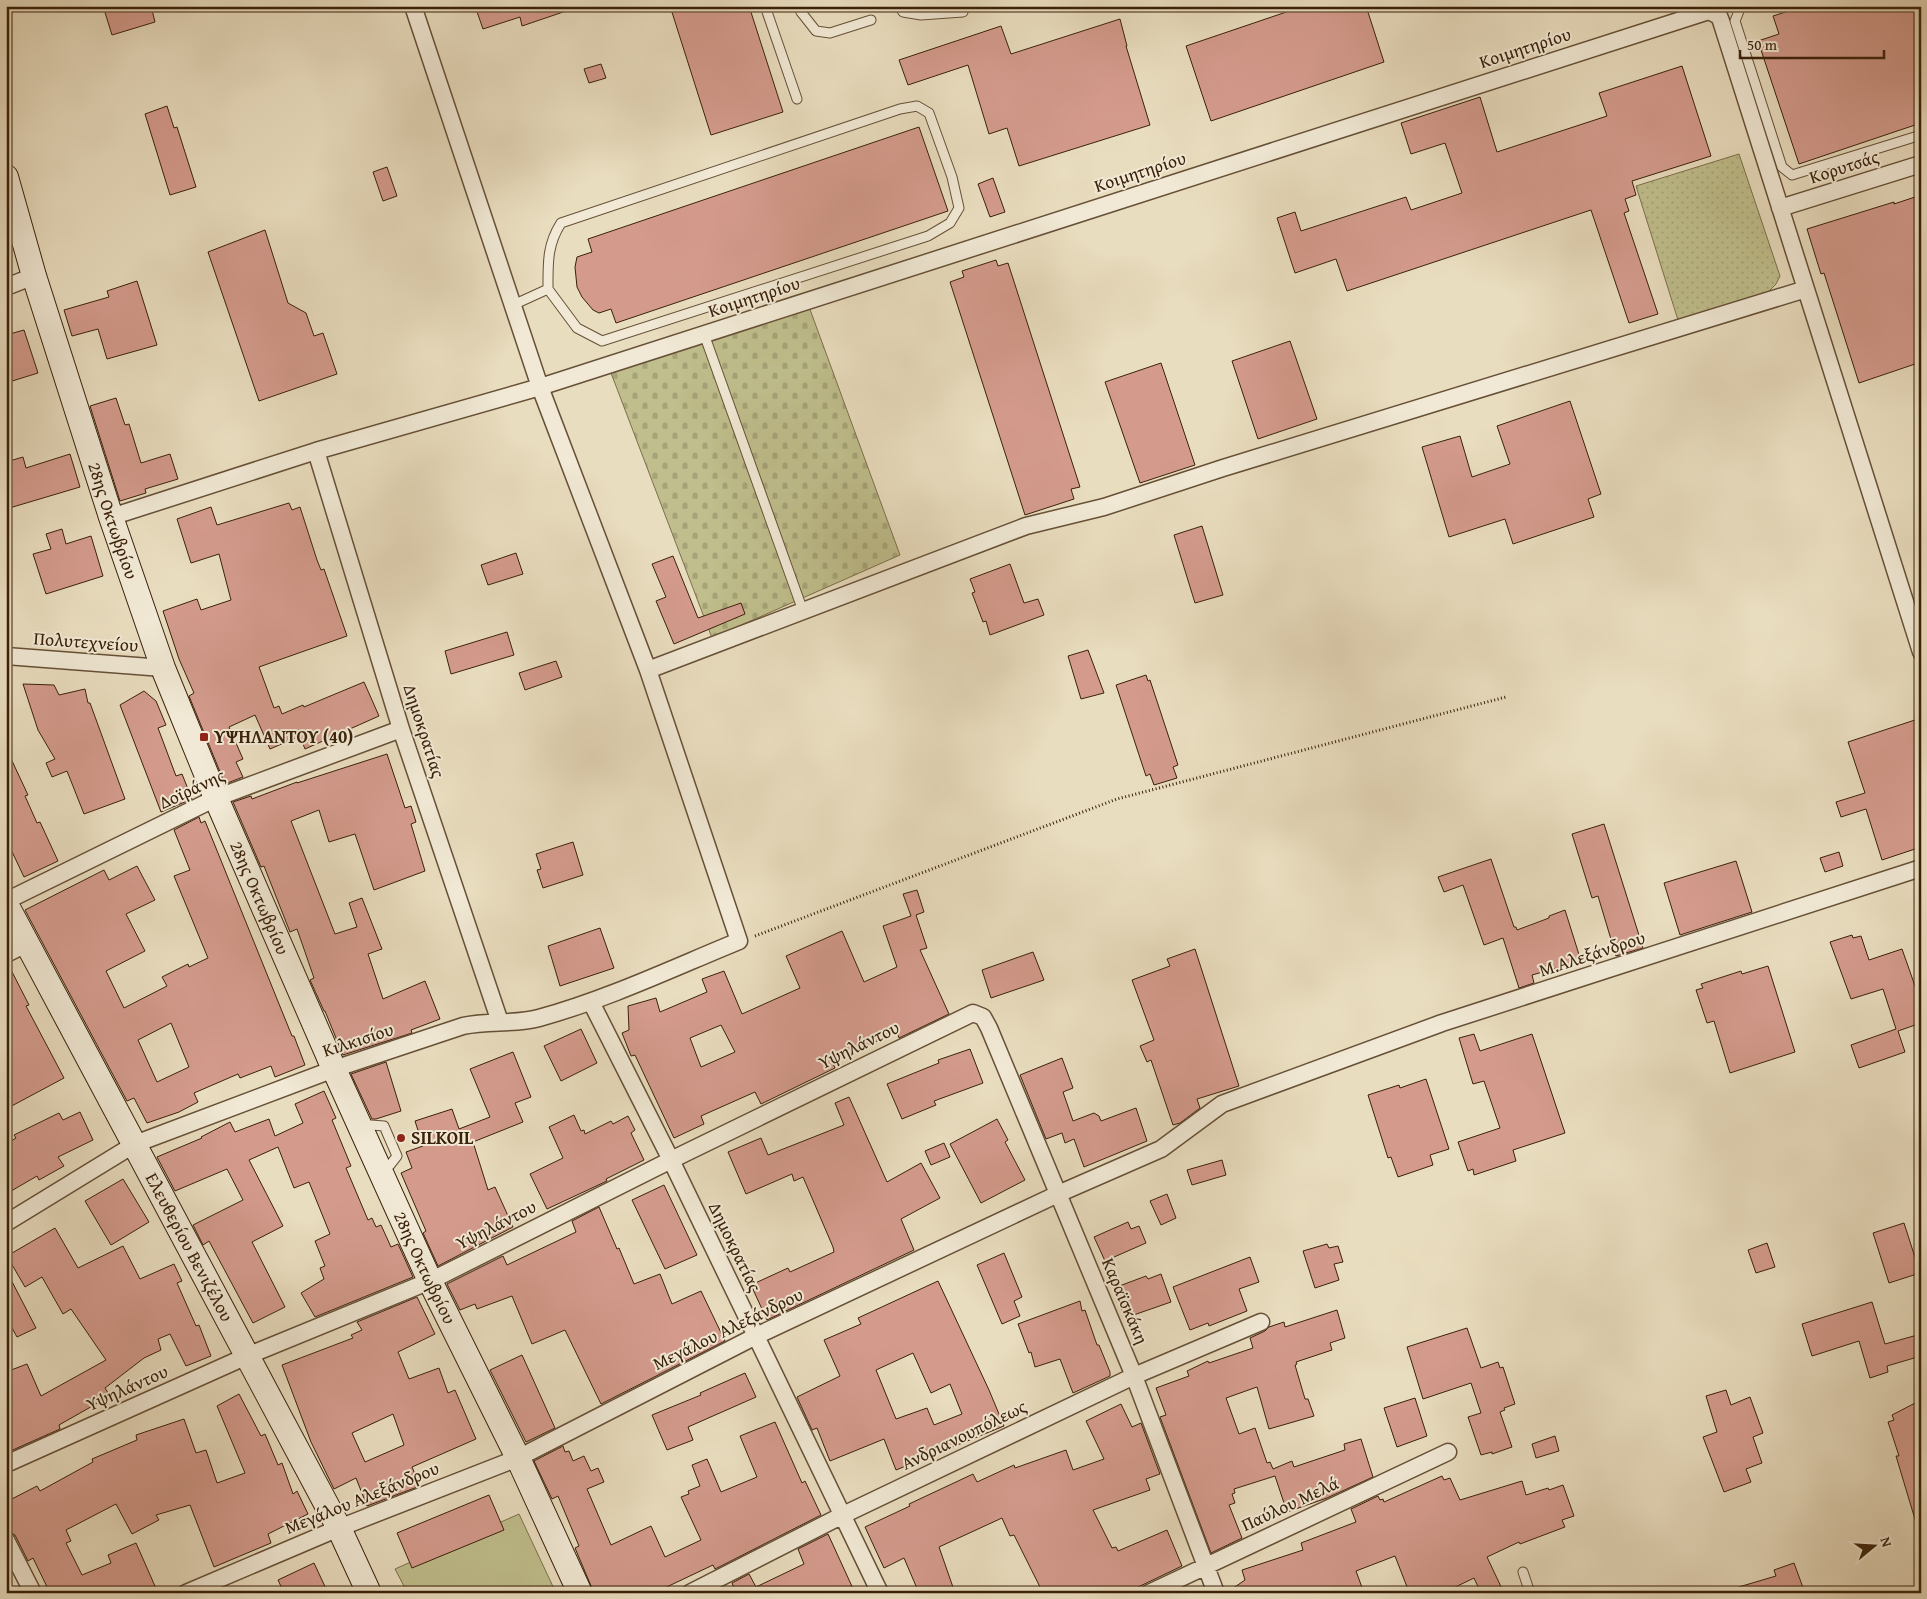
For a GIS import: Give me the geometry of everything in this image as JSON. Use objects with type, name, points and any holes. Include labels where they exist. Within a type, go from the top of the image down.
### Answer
[{"type":"main road","name":"28ης Οκτωβρίου","points":[[6,177],[34,276],[111,517],[163,668],[216,798],[334,1069],[430,1281],[518,1458],[580,1593]]},
{"type":"main road","name":"Ελευθερίου Βενιζέλου","points":[[6,903],[16,949],[135,1144],[339,1528],[369,1593]]},
{"type":"street","points":[[413,6],[540,387],[648,670],[739,941]]},
{"type":"street","name":"Κοιμητηρίου","points":[[111,517],[316,452],[540,387],[1703,12],[1714,13],[1719,16],[1780,208]]},
{"type":"street","name":"Κορυτσάς","points":[[1780,208],[1921,164]]},
{"type":"street","points":[[1780,208],[1921,652]]},
{"type":"street","points":[[6,287],[34,276]]},
{"type":"street","points":[[648,670],[1026,526],[1104,507],[1223,468],[1806,289]]},
{"type":"street","name":"Δημοκρατίας","points":[[316,452],[401,729],[500,1022]]},
{"type":"street","name":"Πολυτεχνείου","points":[[6,656],[163,668]]},
{"type":"street","name":"Δοϊράνης","points":[[6,903],[216,798],[401,729]]},
{"type":"street","name":"Μ.Αλεξάνδρου","points":[[1278,1082],[1442,1023],[1921,868]]},
{"type":"street","name":"Κιλκισίου","points":[[6,1223],[135,1144],[334,1069],[463,1026],[480,1022],[536,1018],[591,1002],[739,941]]},
{"type":"street","name":"Δημοκρατίας","points":[[591,1002],[671,1160],[880,1593]]},
{"type":"street","name":"Υψηλάντου","points":[[6,1464],[247,1356],[430,1281],[967,1014],[979,1014],[984,1017],[989,1028]]},
{"type":"street","name":"Καραϊσκάκη","points":[[989,1028],[1134,1376],[1216,1593]]},
{"type":"street","name":"Μεγάλου Αλεξάνδρου","points":[[186,1593],[339,1528],[518,1458],[756,1336],[1058,1194],[1161,1149],[1222,1104],[1278,1082]]},
{"type":"street","name":"Ανδριανουπόλεως","points":[[690,1593],[843,1515],[1134,1376],[1261,1322]]},
{"type":"street","name":"Παύλου Μελά","points":[[1149,1593],[1448,1452]]},
{"type":"street","points":[[6,1540],[33,1593]]},
{"type":"lane","points":[[765,6],[797,99]]},
{"type":"lane","points":[[799,6],[801,12],[816,31],[830,33],[872,20]]},
{"type":"lane","points":[[899,6],[903,12],[921,15],[963,12]]},
{"type":"lane","points":[[1741,6],[1735,21],[1782,167],[1792,175],[1921,135]]},
{"type":"lane","points":[[917,106],[929,113],[952,177],[959,208],[950,223],[928,236],[602,341],[577,328],[548,289],[548,260],[553,236],[561,222],[900,108],[917,106]]},
{"type":"lane","points":[[513,305],[548,289]]},
{"type":"lane","points":[[704,334],[803,611]]},
{"type":"lane","points":[[371,1125],[384,1126],[397,1156],[390,1165]]},
{"type":"lane","points":[[1522,1572],[1530,1593]]},
{"type":"path","points":[[739,941],[1117,799],[1506,697]]},
{"type":"green space","points":[[1739,154],[1780,276],[1776,284],[1767,293],[1678,320],[1636,186]]},
{"type":"green space","points":[[808,304],[900,555],[712,638],[611,373]]},
{"type":"green space","points":[[519,1514],[556,1593],[413,1593],[405,1588],[395,1569]]},
{"type":"building","points":[[103,6],[151,6],[155,22],[112,35]]},
{"type":"building","points":[[475,6],[572,6],[572,9],[522,26],[520,17],[483,29]]},
{"type":"building","points":[[670,6],[749,6],[783,112],[711,135]]},
{"type":"building","points":[[1304,6],[1366,6],[1384,62],[1211,121],[1186,46]]},
{"type":"building","points":[[1804,6],[1846,6],[1847,11],[1861,6],[1921,6],[1921,123],[1799,164],[1758,41],[1779,34],[1773,16]]},
{"type":"building","points":[[1120,19],[1126,46],[1150,125],[1019,166],[1007,128],[989,134],[968,65],[908,85],[899,60],[1001,26],[1011,54]]},
{"type":"building","points":[[601,64],[606,78],[589,83],[584,69]]},
{"type":"building","points":[[1682,66],[1711,156],[1632,181],[1636,195],[1625,199],[1629,211],[1624,213],[1658,314],[1629,323],[1591,210],[1347,291],[1336,259],[1295,273],[1277,218],[1295,212],[1301,231],[1406,197],[1411,210],[1462,193],[1445,143],[1411,154],[1401,123],[1480,97],[1497,152],[1607,116],[1599,93]]},
{"type":"building","points":[[167,106],[174,128],[177,127],[196,187],[170,195],[145,114]]},
{"type":"building","points":[[919,127],[948,211],[616,323],[611,309],[599,313],[593,310],[582,297],[577,287],[575,267],[577,257],[592,252],[588,239]]},
{"type":"building","points":[[387,167],[397,196],[383,201],[373,172]]},
{"type":"building","points":[[993,178],[1005,212],[990,217],[978,184]]},
{"type":"building","points":[[1921,195],[1921,362],[1859,383],[1824,273],[1821,274],[1807,229]]},
{"type":"building","points":[[265,230],[288,303],[306,313],[314,336],[323,333],[337,374],[259,401],[208,252]]},
{"type":"building","points":[[996,260],[998,266],[1008,263],[1080,487],[1071,489],[1074,499],[1025,515],[950,282],[964,277],[962,271]]},
{"type":"building","points":[[137,281],[157,345],[107,359],[98,329],[72,336],[64,310],[109,297],[107,291]]},
{"type":"building","points":[[24,330],[38,373],[9,382],[6,373],[6,335]]},
{"type":"building","points":[[1290,341],[1317,419],[1258,439],[1232,361]]},
{"type":"building","points":[[1161,363],[1195,465],[1140,483],[1105,382]]},
{"type":"building","points":[[116,398],[125,425],[129,424],[141,463],[170,454],[178,479],[145,489],[146,493],[120,501],[90,406]]},
{"type":"building","points":[[1570,401],[1601,494],[1588,499],[1594,517],[1513,544],[1505,519],[1449,537],[1422,447],[1460,436],[1472,477],[1510,464],[1497,426]]},
{"type":"building","points":[[70,454],[80,487],[6,509],[6,462],[23,457],[26,468]]},
{"type":"building","points":[[289,503],[292,510],[300,507],[317,560],[321,570],[324,569],[347,636],[259,667],[274,708],[279,706],[282,714],[364,682],[379,716],[305,749],[300,736],[270,749],[255,715],[229,727],[243,759],[236,762],[243,777],[225,784],[189,696],[194,693],[179,659],[163,611],[197,599],[201,610],[231,600],[219,554],[191,563],[177,519],[211,507],[217,525]]},
{"type":"building","points":[[1202,526],[1223,595],[1195,603],[1174,535]]},
{"type":"building","points":[[62,529],[66,544],[91,536],[103,576],[46,594],[33,554],[51,549],[46,534]]},
{"type":"building","points":[[516,553],[523,574],[488,585],[481,565]]},
{"type":"building","points":[[673,556],[698,618],[741,603],[745,614],[674,644],[656,601],[666,597],[652,564]]},
{"type":"building","points":[[1010,564],[1024,603],[1038,599],[1044,615],[990,635],[986,621],[983,622],[972,593],[975,592],[970,579]]},
{"type":"building","points":[[507,632],[514,655],[451,674],[445,651]]},
{"type":"building","points":[[1088,650],[1104,693],[1081,699],[1068,656]]},
{"type":"building","points":[[556,661],[562,677],[525,690],[519,673]]},
{"type":"building","points":[[1146,675],[1148,681],[1150,680],[1178,765],[1173,767],[1177,778],[1154,785],[1150,774],[1146,776],[1116,685]]},
{"type":"building","points":[[23,684],[54,685],[59,695],[85,689],[88,703],[90,703],[125,799],[84,814],[67,771],[52,777],[46,763],[55,759],[38,730]]},
{"type":"building","points":[[144,691],[156,701],[166,725],[158,728],[176,776],[182,774],[192,799],[161,812],[120,705]]},
{"type":"building","points":[[1921,718],[1921,847],[1882,860],[1866,809],[1841,817],[1836,802],[1865,793],[1848,742]]},
{"type":"building","points":[[6,748],[28,795],[25,796],[37,823],[40,822],[58,861],[24,877],[6,839],[11,835],[6,824]]},
{"type":"building","points":[[387,754],[405,808],[411,806],[416,822],[411,824],[425,871],[374,890],[355,834],[329,842],[319,810],[291,821],[335,934],[357,927],[349,903],[362,898],[382,949],[368,954],[383,999],[425,981],[440,1019],[411,1030],[412,1033],[343,1055],[310,980],[314,978],[297,929],[290,932],[264,866],[261,867],[233,802],[251,796],[252,799],[297,782]]},
{"type":"building","points":[[199,817],[201,823],[205,821],[305,1065],[275,1077],[271,1066],[240,1078],[238,1074],[194,1093],[198,1102],[179,1112],[147,1123],[134,1098],[127,1101],[25,910],[104,870],[109,880],[137,866],[155,900],[126,914],[145,951],[106,971],[124,1008],[167,986],[162,977],[188,964],[189,967],[208,958],[174,876],[190,870],[174,830]],"holes":[[[171,1023],[189,1067],[157,1082],[138,1040]]]},
{"type":"building","points":[[1604,824],[1643,948],[1616,956],[1598,896],[1592,898],[1572,834]]},
{"type":"building","points":[[573,842],[583,875],[543,888],[537,870],[541,869],[536,854]]},
{"type":"building","points":[[1839,852],[1843,866],[1825,872],[1820,858]]},
{"type":"building","points":[[1491,859],[1514,927],[1517,930],[1565,910],[1581,961],[1532,975],[1534,983],[1519,988],[1503,938],[1484,945],[1463,885],[1444,892],[1438,877]]},
{"type":"building","points":[[1736,861],[1752,912],[1680,935],[1664,883]]},
{"type":"building","points":[[917,890],[924,912],[916,915],[927,948],[920,950],[949,1014],[899,1038],[897,1032],[832,1061],[835,1068],[761,1104],[755,1092],[701,1116],[704,1124],[674,1138],[635,1055],[631,1056],[622,1033],[629,1030],[628,1006],[656,998],[660,1012],[707,992],[702,979],[724,971],[742,1014],[800,988],[786,956],[842,931],[864,982],[897,967],[883,926],[911,916],[903,894]],"holes":[[[721,1025],[735,1052],[701,1067],[690,1038]]]},
{"type":"building","points":[[600,928],[614,968],[560,986],[548,946]]},
{"type":"building","points":[[1852,935],[1853,938],[1861,936],[1869,960],[1902,949],[1921,1003],[1921,1023],[1898,1031],[1905,1052],[1859,1068],[1851,1045],[1896,1029],[1883,989],[1851,999],[1830,942]]},
{"type":"building","points":[[1195,949],[1239,1086],[1197,1099],[1200,1108],[1180,1123],[1173,1125],[1151,1060],[1147,1062],[1140,1046],[1154,1040],[1132,980],[1170,966],[1167,959]]},
{"type":"building","points":[[1033,952],[1044,980],[991,998],[982,970]]},
{"type":"building","points":[[6,964],[8,964],[29,1005],[26,1006],[64,1078],[6,1109]]},
{"type":"building","points":[[1768,966],[1795,1052],[1730,1073],[1714,1021],[1707,1023],[1696,990],[1703,988],[1701,984],[1741,971],[1742,974]]},
{"type":"building","points":[[581,1029],[597,1063],[561,1081],[544,1046]]},
{"type":"building","points":[[1474,1034],[1480,1051],[1532,1034],[1565,1133],[1513,1150],[1516,1161],[1474,1175],[1473,1169],[1468,1171],[1458,1142],[1500,1128],[1484,1081],[1473,1084],[1459,1038]]},
{"type":"building","points":[[970,1049],[983,1083],[934,1101],[936,1105],[902,1119],[887,1084],[939,1063],[938,1060]]},
{"type":"building","points":[[513,1052],[531,1097],[515,1103],[523,1122],[473,1142],[488,1190],[495,1187],[513,1227],[438,1266],[423,1233],[426,1231],[401,1173],[412,1168],[406,1152],[423,1146],[415,1121],[452,1109],[459,1129],[490,1117],[470,1069]]},
{"type":"building","points":[[1062,1058],[1073,1088],[1063,1092],[1073,1121],[1094,1113],[1099,1116],[1101,1121],[1136,1108],[1147,1141],[1084,1167],[1074,1139],[1065,1143],[1062,1133],[1046,1139],[1020,1075]]},
{"type":"building","points":[[386,1062],[401,1111],[372,1119],[351,1074]]},
{"type":"building","points":[[1426,1079],[1449,1149],[1430,1155],[1433,1165],[1398,1177],[1391,1157],[1388,1158],[1368,1095],[1399,1085],[1400,1088]]},
{"type":"building","points":[[324,1091],[336,1118],[332,1120],[351,1166],[346,1168],[368,1220],[372,1218],[376,1227],[381,1225],[391,1247],[398,1244],[413,1277],[315,1317],[301,1293],[324,1279],[320,1268],[325,1266],[315,1241],[330,1234],[309,1182],[294,1188],[278,1147],[249,1160],[283,1226],[252,1242],[285,1307],[253,1323],[209,1241],[203,1245],[193,1225],[243,1200],[227,1169],[175,1191],[157,1157],[202,1138],[230,1122],[235,1132],[269,1119],[275,1136],[303,1123],[295,1104]]},
{"type":"building","points":[[849,1097],[887,1182],[921,1163],[940,1198],[901,1219],[914,1250],[767,1320],[751,1285],[788,1268],[790,1272],[834,1252],[833,1247],[803,1177],[794,1181],[792,1174],[746,1194],[728,1152],[761,1138],[768,1155],[844,1125],[835,1103]]},
{"type":"building","points":[[80,1112],[93,1140],[58,1157],[64,1166],[39,1180],[37,1176],[6,1194],[6,1144],[16,1138],[14,1135],[59,1113],[63,1120]]},
{"type":"building","points":[[574,1115],[581,1131],[584,1130],[585,1134],[611,1121],[613,1124],[628,1116],[635,1130],[631,1133],[644,1160],[606,1179],[607,1181],[547,1209],[530,1174],[563,1158],[549,1127]]},
{"type":"building","points":[[997,1119],[1008,1140],[1005,1142],[1025,1180],[981,1203],[950,1144]]},
{"type":"building","points":[[944,1143],[950,1157],[931,1165],[925,1151]]},
{"type":"building","points":[[1222,1160],[1226,1175],[1192,1185],[1187,1170]]},
{"type":"building","points":[[123,1179],[149,1222],[111,1245],[85,1201]]},
{"type":"building","points":[[664,1185],[697,1255],[665,1269],[632,1200]]},
{"type":"building","points":[[1167,1194],[1176,1218],[1161,1225],[1150,1201]]},
{"type":"building","points":[[599,1207],[634,1284],[660,1274],[672,1304],[701,1291],[725,1341],[601,1404],[565,1330],[532,1344],[512,1296],[477,1309],[475,1304],[460,1310],[447,1284],[503,1256],[507,1265],[576,1232],[572,1221]]},
{"type":"building","points":[[1128,1222],[1131,1229],[1139,1226],[1146,1243],[1105,1261],[1094,1237]]},
{"type":"building","points":[[1904,1223],[1920,1273],[1889,1283],[1873,1233]]},
{"type":"building","points":[[55,1228],[78,1268],[123,1246],[140,1279],[174,1264],[182,1281],[177,1283],[196,1326],[199,1325],[211,1356],[186,1366],[170,1334],[158,1339],[161,1350],[144,1358],[105,1388],[110,1396],[59,1425],[60,1429],[6,1453],[6,1372],[27,1364],[41,1396],[106,1360],[71,1309],[63,1314],[42,1277],[25,1287],[7,1256]]},
{"type":"building","points":[[1767,1243],[1775,1267],[1756,1273],[1748,1250]]},
{"type":"building","points":[[1327,1244],[1329,1248],[1338,1246],[1343,1262],[1334,1264],[1339,1280],[1315,1288],[1303,1251]]},
{"type":"building","points":[[1004,1253],[1022,1297],[1014,1301],[1020,1316],[1002,1324],[977,1265]]},
{"type":"building","points":[[1250,1257],[1259,1282],[1239,1289],[1247,1311],[1209,1326],[1208,1323],[1190,1330],[1173,1287]]},
{"type":"building","points":[[6,1270],[36,1328],[17,1337],[6,1317]]},
{"type":"building","points":[[1161,1274],[1171,1302],[1125,1318],[1114,1288],[1146,1276],[1148,1279]]},
{"type":"building","points":[[938,1281],[1004,1426],[896,1470],[884,1439],[830,1461],[817,1428],[812,1430],[797,1397],[840,1376],[824,1340],[861,1324],[858,1318]],"holes":[[[913,1353],[931,1393],[950,1384],[962,1414],[934,1425],[927,1408],[896,1419],[876,1370]]]},
{"type":"building","points":[[417,1297],[435,1334],[398,1352],[409,1379],[439,1368],[448,1393],[455,1390],[476,1439],[412,1467],[420,1486],[367,1506],[356,1478],[334,1489],[311,1442],[282,1365],[353,1338],[351,1335],[362,1330],[357,1322]],"holes":[[[393,1414],[404,1445],[365,1462],[352,1433]]]},
{"type":"building","points":[[1080,1301],[1082,1311],[1085,1310],[1110,1376],[1073,1393],[1060,1359],[1035,1367],[1031,1352],[1029,1353],[1018,1324]]},
{"type":"building","points":[[1872,1302],[1885,1344],[1921,1334],[1921,1356],[1887,1366],[1888,1372],[1870,1378],[1859,1341],[1812,1356],[1802,1324]]},
{"type":"building","points":[[1337,1310],[1345,1338],[1330,1343],[1332,1350],[1296,1362],[1297,1364],[1295,1365],[1305,1399],[1308,1399],[1314,1416],[1269,1429],[1257,1387],[1226,1398],[1239,1434],[1255,1428],[1267,1463],[1270,1462],[1273,1469],[1292,1461],[1294,1467],[1345,1450],[1344,1444],[1361,1439],[1373,1477],[1327,1498],[1287,1512],[1275,1476],[1234,1489],[1235,1493],[1232,1494],[1235,1503],[1229,1505],[1242,1538],[1211,1553],[1160,1417],[1166,1415],[1156,1388],[1189,1376],[1187,1371],[1208,1361],[1209,1363],[1253,1348],[1250,1338],[1269,1327],[1284,1322],[1285,1327]]},
{"type":"building","points":[[1467,1328],[1481,1368],[1498,1362],[1500,1368],[1503,1367],[1515,1404],[1504,1408],[1505,1410],[1500,1412],[1512,1447],[1492,1454],[1492,1452],[1481,1455],[1468,1417],[1481,1413],[1471,1383],[1423,1399],[1407,1347]]},
{"type":"building","points":[[522,1355],[555,1428],[526,1442],[490,1370]]},
{"type":"building","points":[[745,1373],[756,1397],[688,1427],[693,1440],[667,1450],[652,1415],[701,1395],[700,1393]]},
{"type":"building","points":[[1726,1390],[1731,1405],[1750,1397],[1763,1433],[1753,1437],[1762,1463],[1746,1469],[1751,1482],[1724,1492],[1703,1437],[1717,1432],[1706,1396]]},
{"type":"building","points":[[239,1394],[261,1436],[265,1434],[278,1465],[282,1463],[293,1494],[297,1491],[308,1514],[268,1534],[271,1543],[214,1567],[190,1505],[156,1515],[159,1520],[132,1534],[116,1504],[66,1530],[71,1541],[66,1543],[82,1575],[111,1563],[108,1555],[136,1543],[158,1593],[50,1593],[33,1558],[28,1561],[15,1535],[6,1530],[6,1502],[37,1486],[40,1491],[93,1462],[92,1459],[137,1440],[136,1435],[184,1419],[196,1453],[206,1450],[217,1483],[245,1473],[217,1406]]},
{"type":"building","points":[[1415,1398],[1427,1436],[1397,1447],[1384,1408]]},
{"type":"building","points":[[1921,1400],[1921,1525],[1917,1526],[1888,1422],[1894,1420],[1892,1415]]},
{"type":"building","points":[[1121,1404],[1132,1427],[1141,1423],[1160,1474],[1146,1479],[1150,1490],[1093,1510],[1112,1548],[1116,1547],[1118,1551],[1167,1530],[1182,1566],[1134,1589],[1136,1593],[1043,1593],[1014,1535],[1010,1536],[1002,1518],[939,1547],[955,1593],[919,1593],[904,1558],[884,1568],[865,1527],[973,1474],[977,1482],[1014,1465],[1015,1468],[1066,1450],[1073,1470],[1104,1459],[1086,1421]]},
{"type":"building","points":[[775,1422],[802,1483],[805,1481],[821,1515],[715,1569],[713,1565],[654,1593],[594,1593],[575,1548],[579,1546],[558,1496],[552,1499],[534,1461],[563,1446],[565,1452],[569,1451],[573,1461],[584,1456],[591,1471],[598,1468],[604,1482],[587,1489],[611,1545],[651,1526],[665,1557],[701,1540],[681,1497],[689,1494],[688,1491],[700,1486],[692,1465],[707,1459],[721,1492],[757,1477],[740,1436]]},
{"type":"building","points":[[1555,1436],[1559,1451],[1536,1458],[1532,1444]]},
{"type":"building","points":[[1442,1476],[1444,1480],[1450,1478],[1460,1500],[1522,1481],[1526,1495],[1563,1485],[1574,1516],[1562,1520],[1565,1527],[1520,1544],[1519,1542],[1487,1557],[1504,1593],[1481,1593],[1474,1578],[1443,1593],[1423,1593],[1420,1588],[1409,1592],[1395,1556],[1356,1571],[1364,1593],[1226,1593],[1245,1580],[1242,1570],[1303,1550],[1301,1543],[1356,1522],[1351,1509],[1378,1496],[1384,1502]]},
{"type":"building","points":[[489,1495],[504,1530],[412,1568],[397,1533]]},
{"type":"building","points":[[828,1534],[855,1593],[736,1593],[732,1583],[749,1574],[756,1587],[804,1564],[798,1549]]},
{"type":"building","points":[[314,1563],[328,1593],[284,1593],[278,1580]]},
{"type":"building","points":[[1794,1563],[1805,1593],[1733,1593],[1732,1589],[1776,1576],[1774,1570]]},
{"type":"place","name":"ΥΨΗΛΑΝΤΟΥ (40)","points":[[204,737]]},
{"type":"place","name":"SILKOIL","points":[[401,1138]]}]
